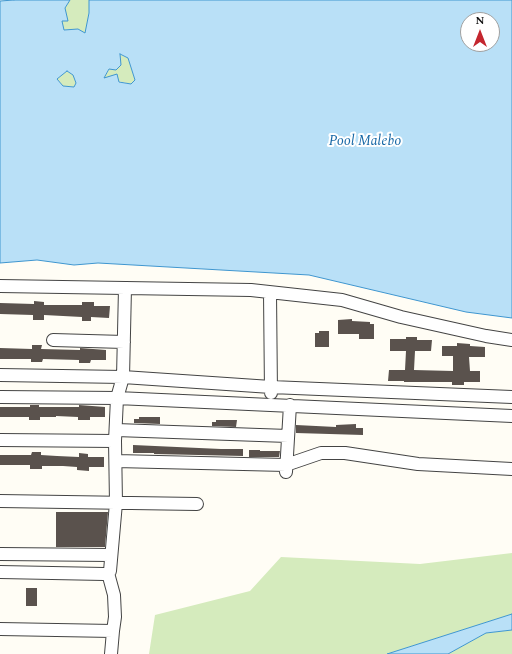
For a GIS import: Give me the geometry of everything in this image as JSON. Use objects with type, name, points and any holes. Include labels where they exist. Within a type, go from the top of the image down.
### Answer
[{"type":"street","points":[[0,286],[251,290],[342,300],[408,319],[486,336],[512,340]]},
{"type":"street","points":[[111,654],[115,616],[114,595],[108,573],[116,503],[117,398],[123,377],[125,288]]},
{"type":"street","points":[[270,293],[271,404]]},
{"type":"street","points":[[54,340],[124,342]]},
{"type":"street","points":[[0,374],[123,377],[271,387],[512,397]]},
{"type":"street","points":[[0,396],[117,398],[271,404],[512,416]]},
{"type":"street","points":[[286,469],[290,405]]},
{"type":"street","points":[[0,440],[116,436],[288,436]]},
{"type":"street","points":[[116,461],[286,469],[321,453],[345,453],[418,464],[512,470]]},
{"type":"street","points":[[0,501],[197,504]]},
{"type":"street","points":[[0,554],[111,555]]},
{"type":"street","points":[[0,572],[108,573]]},
{"type":"street","points":[[0,629],[113,632]]},
{"type":"green space","points":[[70,0],[89,0],[86,34],[78,29],[64,30],[61,21],[65,8]]},
{"type":"green space","points":[[119,54],[128,58],[135,80],[131,84],[104,78]]},
{"type":"green space","points":[[67,71],[73,75],[76,83],[74,87],[63,86],[57,79]]},
{"type":"green space","points":[[512,553],[512,614],[387,654],[149,654],[155,615],[250,591],[281,557],[420,564]]},
{"type":"green space","points":[[512,630],[512,654],[448,654],[486,633]]},
{"type":"water","name":"Pool Malebo","points":[[70,0],[65,8],[68,21],[62,21],[64,30],[78,29],[85,33],[89,13],[89,0],[512,0],[512,318],[466,312],[309,275],[98,263],[74,265],[37,260],[0,263],[0,1]],"holes":[[[120,54],[128,58],[135,80],[131,84],[119,82],[117,74],[104,78],[109,69],[116,70],[121,65]],[[67,71],[73,75],[76,83],[74,87],[63,86],[57,79]]]},
{"type":"water","points":[[512,614],[512,630],[486,633],[448,654],[387,654]]},
{"type":"building","points":[[34,301],[44,302],[44,305],[82,305],[82,302],[94,302],[94,306],[110,306],[109,318],[91,317],[91,321],[82,321],[82,317],[44,315],[44,320],[33,320],[33,315],[0,314],[0,303],[34,304]]},
{"type":"building","points":[[352,319],[352,321],[370,322],[370,324],[374,324],[374,339],[359,339],[359,334],[338,334],[338,320]]},
{"type":"building","points":[[319,331],[329,331],[329,347],[315,347],[315,333],[319,333]]},
{"type":"building","points":[[406,337],[417,337],[417,340],[432,340],[431,351],[415,351],[414,370],[453,371],[453,356],[442,356],[442,346],[457,346],[457,343],[485,347],[485,357],[469,357],[470,371],[480,371],[480,382],[464,382],[464,385],[452,385],[452,382],[388,381],[389,370],[405,370],[406,351],[390,351],[390,339],[406,339]]},
{"type":"building","points":[[32,345],[42,345],[41,349],[80,350],[80,348],[106,350],[106,360],[91,360],[90,363],[79,363],[79,360],[43,359],[42,362],[31,362],[31,359],[0,359],[0,348],[32,349]]},
{"type":"building","points":[[30,405],[39,405],[39,407],[79,407],[79,405],[105,407],[105,417],[90,417],[90,420],[78,420],[78,417],[56,416],[40,417],[40,420],[29,420],[29,417],[0,417],[0,407],[30,407]]},
{"type":"building","points":[[139,417],[160,417],[160,424],[134,423],[134,419],[139,419]]},
{"type":"building","points":[[216,420],[237,420],[236,427],[212,426],[212,422],[216,422]]},
{"type":"building","points":[[356,424],[356,428],[363,428],[363,435],[296,433],[296,425],[336,427],[336,425]]},
{"type":"building","points":[[133,445],[243,449],[243,456],[133,453]]},
{"type":"building","points":[[249,450],[280,451],[279,457],[249,457]]},
{"type":"building","points":[[32,452],[41,452],[41,455],[79,457],[79,453],[88,454],[88,457],[104,457],[104,467],[89,467],[89,471],[77,470],[77,467],[63,466],[42,466],[42,469],[30,469],[30,465],[0,465],[0,455],[31,455]]},
{"type":"building","points":[[56,512],[108,512],[105,547],[56,547]]},
{"type":"building","points":[[26,588],[37,588],[37,606],[26,606]]}]
